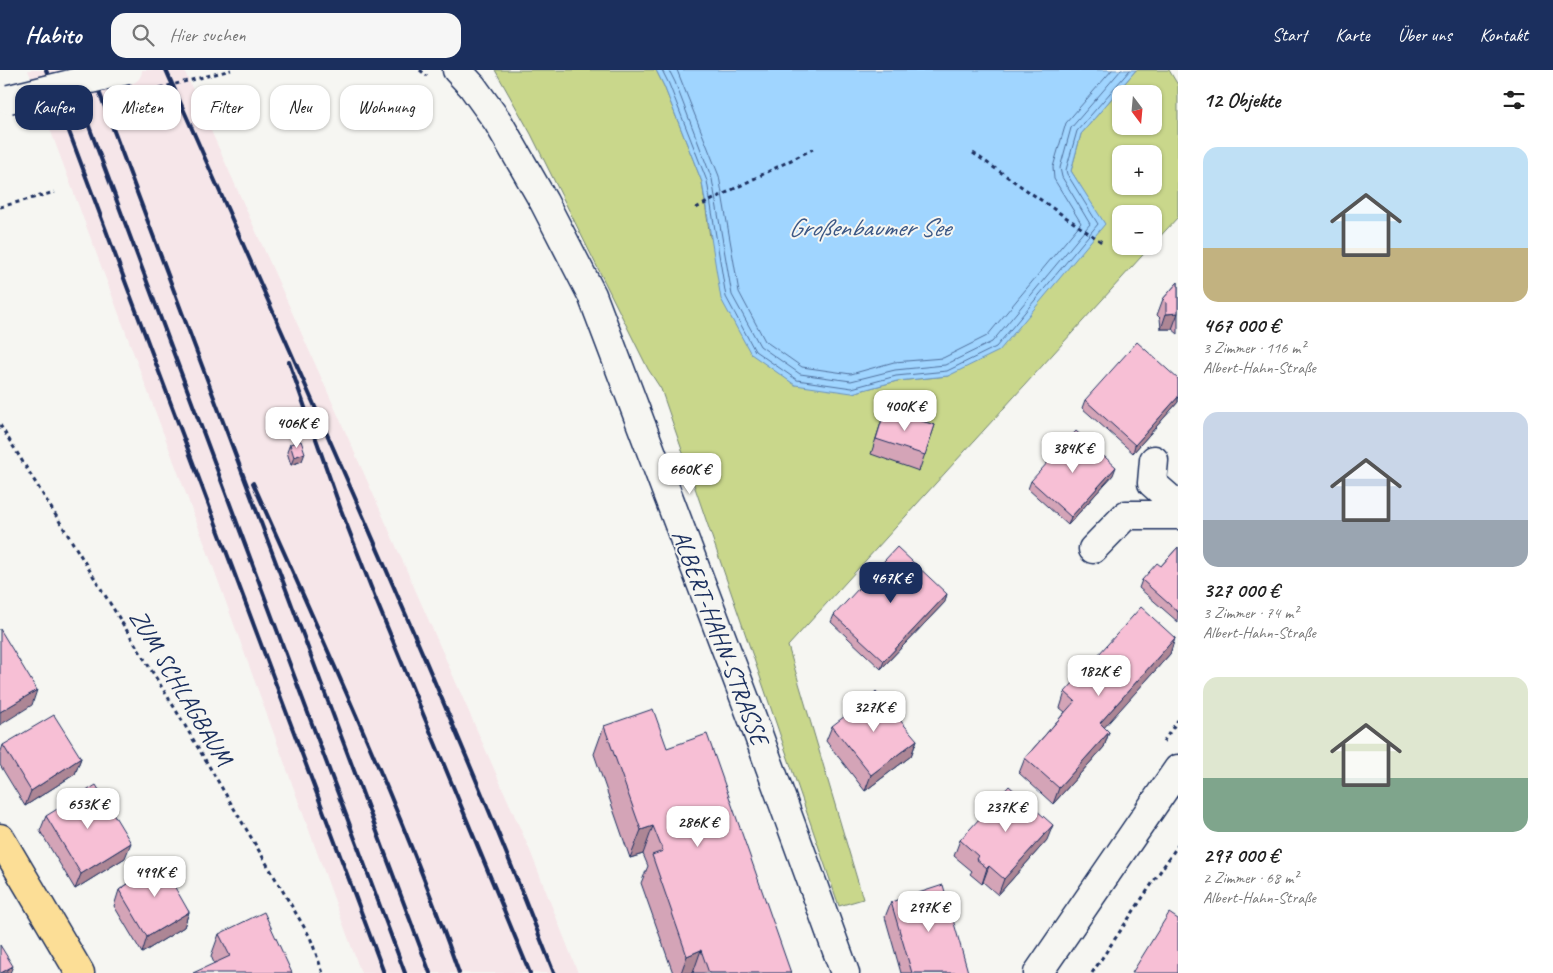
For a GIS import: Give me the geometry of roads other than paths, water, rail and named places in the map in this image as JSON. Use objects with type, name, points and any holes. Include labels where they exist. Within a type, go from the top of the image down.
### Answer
[{"type":"main road","points":[[0,838],[80,973]]},
{"type":"street","points":[[4,99],[128,70]]},
{"type":"street","name":"ALBERT-HAHN-STRASSE","points":[[457,70],[472,86],[498,122],[544,202],[592,295],[754,723],[844,973]]},
{"type":"street","points":[[1154,460],[1152,483],[1178,506]]},
{"type":"street","points":[[1093,549],[1126,515],[1178,515]]},
{"type":"street","points":[[1038,973],[1178,769]]},
{"type":"water","name":"Großenbaumer See","points":[[656,70],[1136,70],[1123,85],[1112,85],[1112,98],[1081,134],[1071,171],[1105,224],[999,351],[948,376],[897,381],[852,393],[795,385],[751,354],[721,299],[702,182]]},
{"type":"railway","points":[[46,70],[384,973]]},
{"type":"railway","points":[[68,70],[405,973]]},
{"type":"railway","points":[[91,70],[430,973]]},
{"type":"railway","points":[[166,70],[406,616],[493,820],[554,973]]},
{"type":"railway","points":[[289,362],[341,510],[376,600],[530,973]]},
{"type":"railway","points":[[253,483],[387,787],[459,973]]}]
